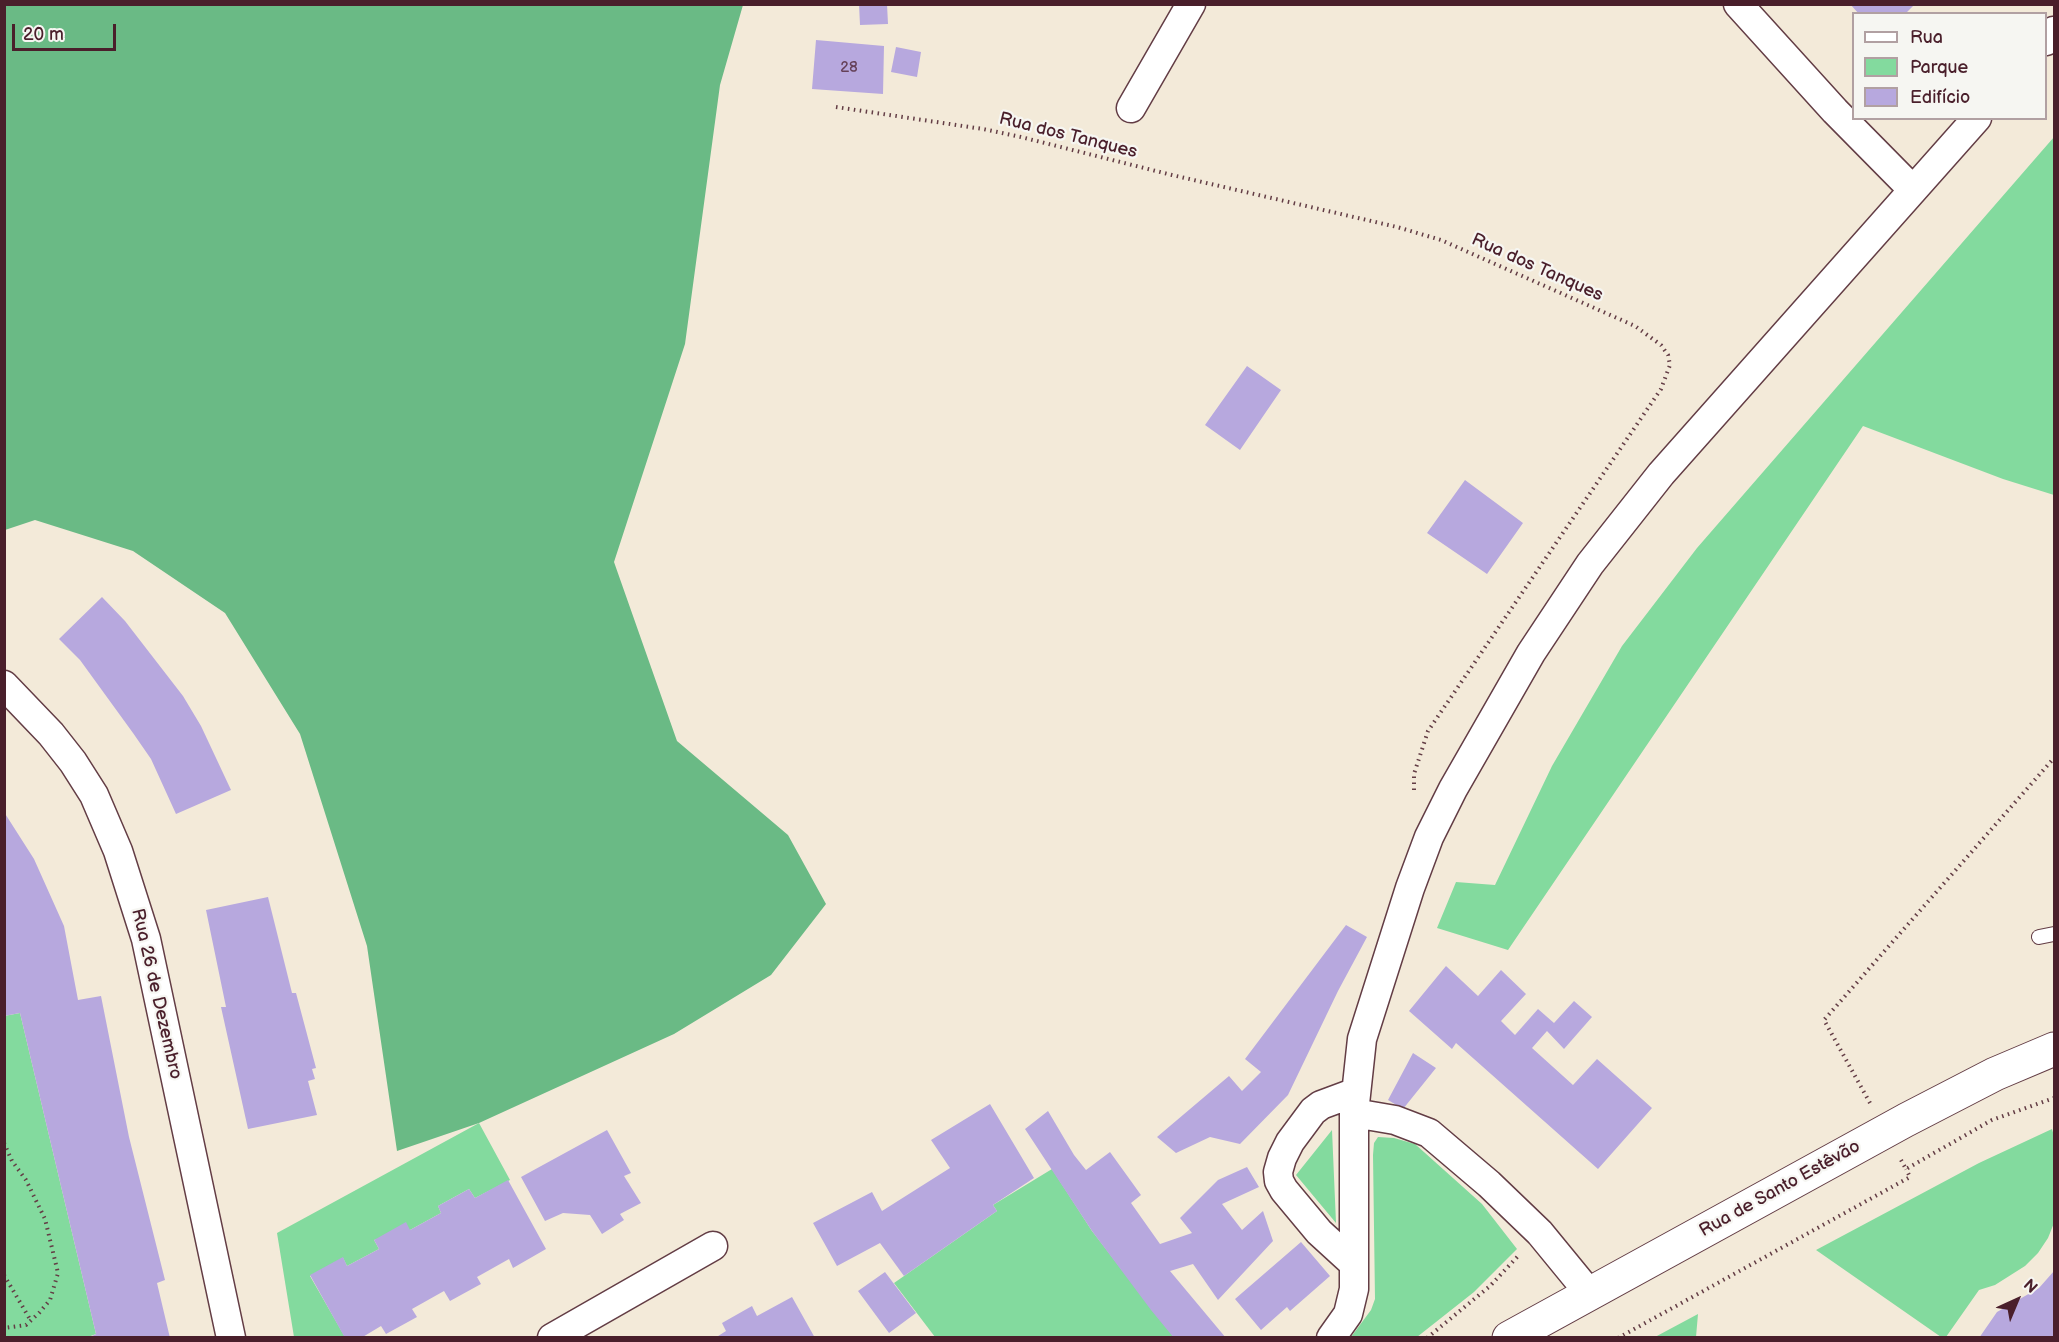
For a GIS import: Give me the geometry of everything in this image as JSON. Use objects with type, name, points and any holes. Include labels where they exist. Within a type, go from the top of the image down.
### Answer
[{"type":"street","points":[[1131,108],[1191,4]]},
{"type":"street","points":[[1738,4],[1835,111],[1914,190]]},
{"type":"street","points":[[1331,1338],[1348,1314],[1354,1289],[1355,1102],[1362,1039],[1410,888],[1429,837],[1453,789],[1531,653],[1590,564],[1661,474],[1975,120]]},
{"type":"street","name":"Rua 26 de Dezembro","points":[[4,685],[51,734],[73,762],[94,795],[118,851],[146,939],[231,1338]]},
{"type":"street","name":"Rua de Santo Estêvão","points":[[1509,1338],[1906,1120],[1995,1074],[2051,1051]]},
{"type":"street","points":[[1354,1264],[1319,1232],[1289,1197],[1278,1172],[1290,1142],[1312,1112],[1321,1105],[1355,1102],[1429,1133],[1489,1184],[1540,1233],[1590,1294]]},
{"type":"street","points":[[552,1338],[713,1246]]},
{"type":"lane","points":[[2039,937],[2055,934]]},
{"type":"path","name":"Rua dos Tanques","points":[[836,107],[1012,135],[1183,178],[1408,230],[1441,240],[1635,326],[1661,345],[1668,355],[1670,365],[1661,389],[1428,731],[1414,774],[1414,809],[1429,837]]},
{"type":"path","points":[[1824,1020],[2055,758]]},
{"type":"path","points":[[4,1143],[12,1161],[26,1180],[45,1220],[58,1273],[50,1300],[31,1321],[26,1325],[4,1328]]},
{"type":"path","points":[[1618,1338],[1910,1177],[1906,1169]]},
{"type":"path","points":[[1427,1338],[1490,1286],[1540,1233]]},
{"type":"path","points":[[4,1275],[31,1321]]},
{"type":"green space","points":[[4,5],[743,5],[720,85],[685,344],[614,562],[677,741],[788,835],[826,904],[771,975],[674,1034],[479,1123],[397,1151],[367,946],[300,734],[225,613],[133,551],[35,520],[5,530]]},
{"type":"green space","points":[[2054,137],[2054,495],[2003,479],[1863,426],[1508,950],[1437,928],[1456,882],[1495,885],[1552,766],[1622,646],[1697,548]]},
{"type":"green space","points":[[20,1013],[96,1334],[88,1337],[5,1337],[4,1016]]},
{"type":"green space","points":[[479,1123],[510,1180],[475,1198],[469,1189],[438,1206],[441,1213],[410,1230],[374,1240],[379,1249],[347,1266],[343,1258],[310,1276],[345,1337],[294,1337],[277,1233]]},
{"type":"green space","points":[[2052,1129],[2054,1136],[2054,1223],[2048,1238],[2025,1266],[1995,1285],[1979,1290],[1946,1337],[1941,1337],[1816,1250],[1979,1163]]},
{"type":"green space","points":[[1332,1130],[1336,1223],[1296,1175]]},
{"type":"green space","points":[[1378,1137],[1394,1138],[1415,1144],[1482,1204],[1517,1249],[1474,1292],[1417,1337],[1351,1337],[1371,1310],[1375,1299],[1373,1155],[1374,1143]]},
{"type":"green space","points":[[1052,1169],[1092,1231],[1174,1337],[935,1337],[894,1283],[997,1211],[993,1205]]},
{"type":"green space","points":[[1698,1314],[1696,1337],[1655,1337]]},
{"type":"building","points":[[859,4],[887,4],[888,24],[860,25]]},
{"type":"building","points":[[1850,4],[1915,4],[1907,12],[1857,12]]},
{"type":"building","points":[[816,40],[884,46],[883,94],[812,89]]},
{"type":"building","points":[[896,47],[921,52],[917,77],[891,72]]},
{"type":"building","points":[[1247,366],[1281,390],[1240,450],[1205,425]]},
{"type":"building","points":[[1465,480],[1523,523],[1487,574],[1427,533]]},
{"type":"building","points":[[102,597],[125,621],[183,696],[201,726],[231,790],[176,814],[151,759],[80,660],[59,639]]},
{"type":"building","points":[[4,812],[34,859],[64,926],[78,1000],[101,996],[129,1137],[165,1280],[157,1283],[170,1338],[88,1338],[96,1334],[20,1013],[4,1016]]},
{"type":"building","points":[[268,897],[292,993],[296,993],[316,1068],[312,1069],[315,1079],[308,1081],[317,1115],[248,1129],[221,1007],[226,1007],[206,910]]},
{"type":"building","points":[[1346,925],[1367,937],[1288,1095],[1240,1144],[1210,1137],[1176,1153],[1157,1137],[1229,1076],[1242,1091],[1261,1072],[1245,1059]]},
{"type":"building","points":[[1446,966],[1478,996],[1501,970],[1526,994],[1501,1021],[1515,1035],[1538,1009],[1554,1023],[1574,1001],[1592,1017],[1564,1049],[1547,1031],[1532,1048],[1573,1085],[1597,1059],[1652,1108],[1598,1169],[1456,1043],[1452,1049],[1409,1011]]},
{"type":"building","points":[[1413,1053],[1436,1068],[1403,1109],[1388,1100]]},
{"type":"building","points":[[990,1104],[1034,1178],[993,1205],[997,1211],[904,1276],[880,1243],[837,1266],[813,1223],[872,1192],[882,1211],[950,1168],[931,1140]]},
{"type":"building","points":[[1048,1111],[1074,1155],[1086,1170],[1110,1152],[1141,1195],[1131,1203],[1160,1244],[1192,1233],[1180,1218],[1218,1180],[1247,1167],[1259,1187],[1222,1204],[1242,1230],[1263,1211],[1273,1241],[1218,1300],[1193,1264],[1170,1271],[1226,1338],[1174,1338],[1151,1310],[1092,1231],[1025,1129]]},
{"type":"building","points":[[607,1130],[631,1173],[624,1176],[641,1203],[620,1214],[624,1220],[602,1234],[590,1215],[563,1213],[545,1221],[521,1177]]},
{"type":"building","points":[[508,1180],[546,1249],[513,1268],[509,1259],[477,1277],[481,1284],[450,1301],[444,1291],[412,1309],[417,1317],[386,1334],[381,1326],[361,1338],[345,1338],[310,1275],[343,1257],[347,1266],[379,1249],[374,1240],[406,1222],[410,1230],[441,1213],[438,1206],[469,1189],[475,1198]]},
{"type":"building","points":[[1301,1242],[1330,1276],[1290,1311],[1287,1307],[1261,1330],[1235,1299]]},
{"type":"building","points":[[2054,1271],[2054,1338],[1979,1338],[1997,1312],[2039,1288]]},
{"type":"building","points":[[885,1272],[916,1313],[889,1333],[858,1291]]},
{"type":"building","points":[[792,1297],[815,1338],[715,1338],[726,1331],[722,1323],[752,1306],[757,1316]]}]
